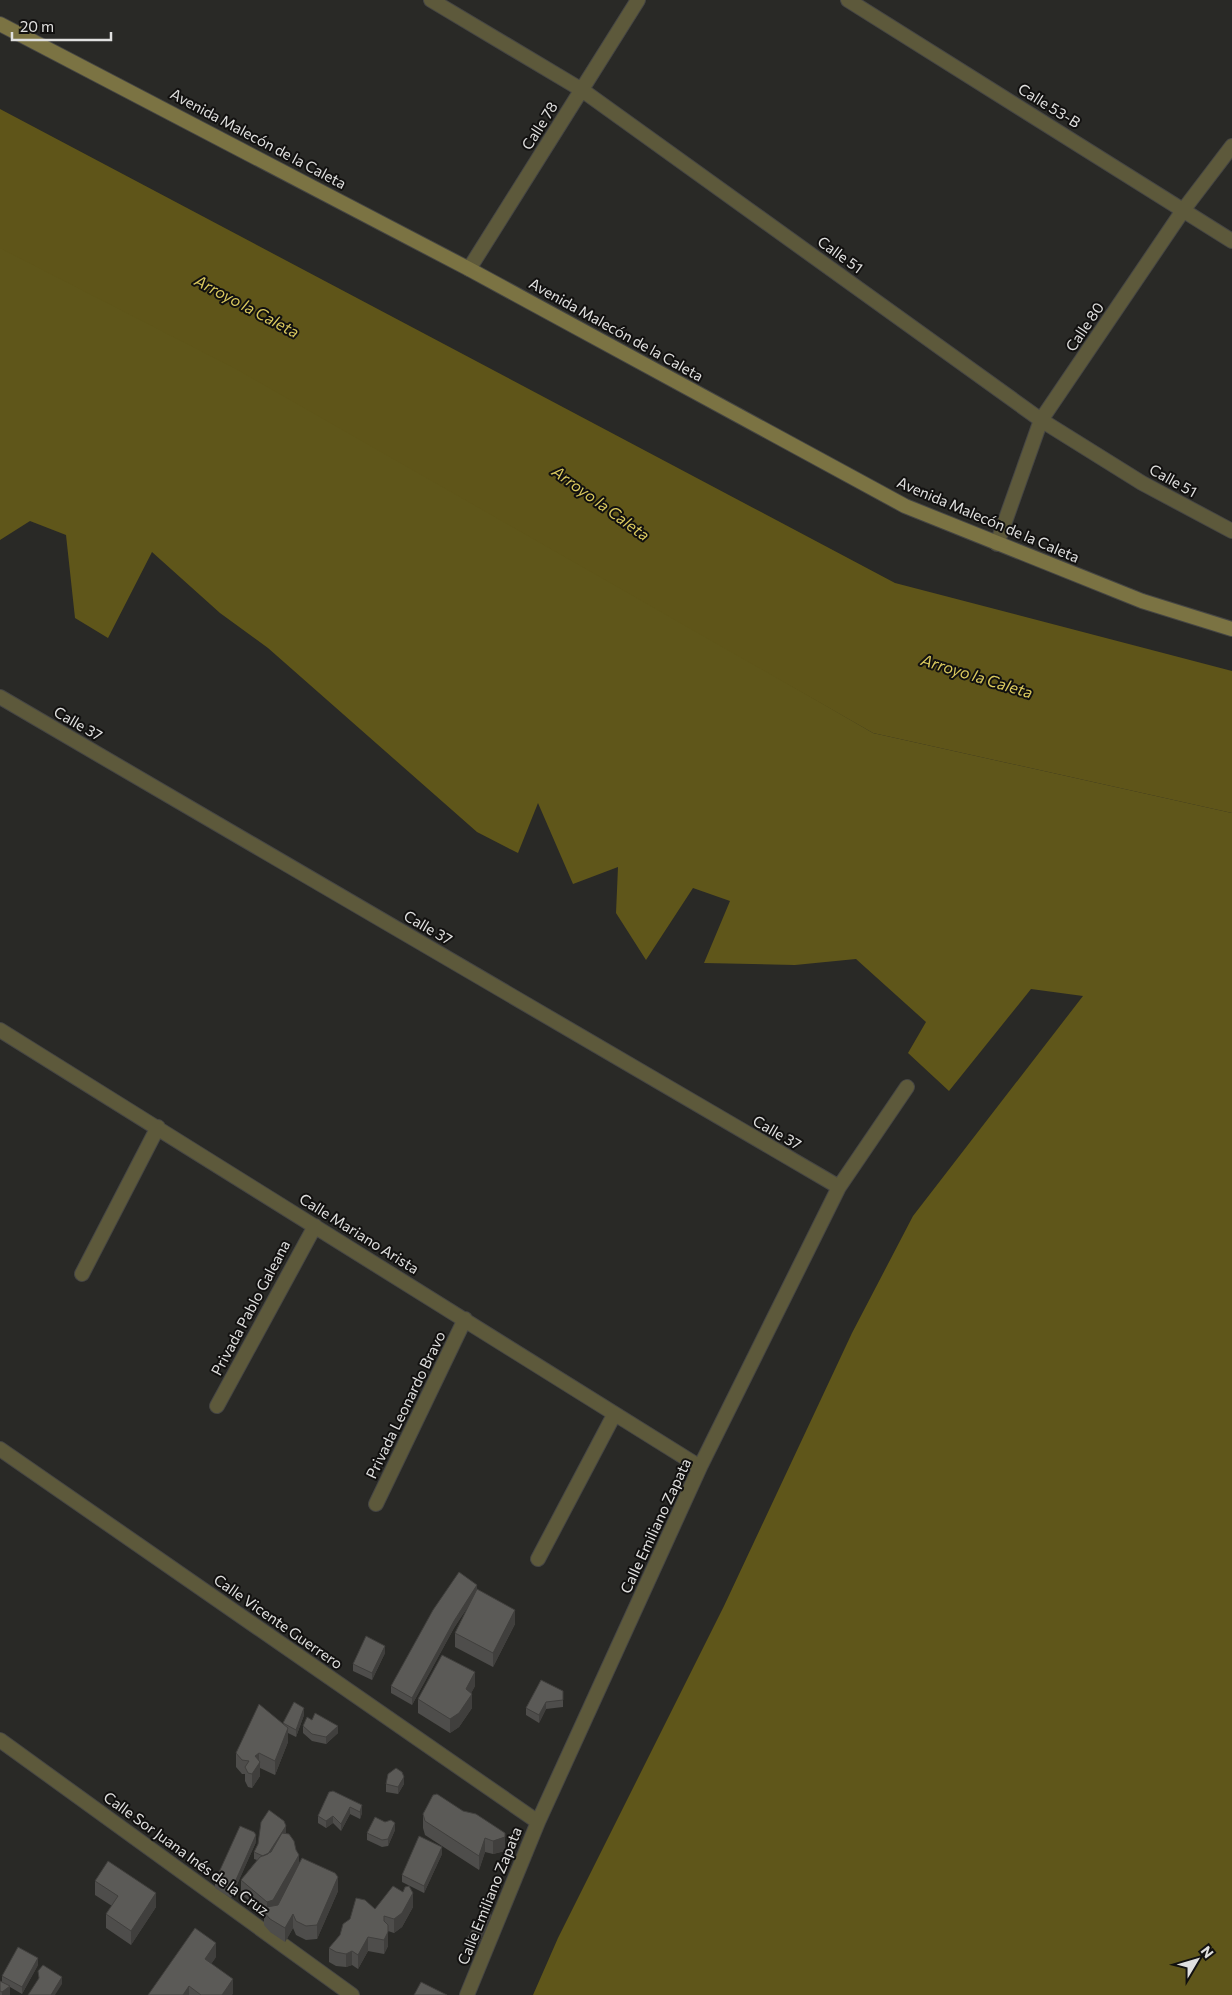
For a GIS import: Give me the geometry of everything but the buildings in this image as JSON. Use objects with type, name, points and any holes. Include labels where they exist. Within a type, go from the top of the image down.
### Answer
[{"type":"main road","name":"Avenida Malecón de la Caleta","points":[[0,24],[469,269],[905,506],[1142,601],[1232,629]]},
{"type":"street","name":"Calle 51","points":[[431,0],[582,90],[1042,420],[1142,482],[1232,531]]},
{"type":"street","name":"Calle 78","points":[[469,269],[638,0]]},
{"type":"street","name":"Calle 53-B","points":[[848,0],[1232,241]]},
{"type":"street","name":"Calle 80","points":[[997,544],[1042,420],[1184,210],[1232,146]]},
{"type":"street","name":"Calle 37","points":[[0,697],[839,1187]]},
{"type":"street","name":"Calle Mariano Arista","points":[[1,1033],[158,1127],[465,1319],[614,1415],[700,1467]]},
{"type":"street","name":"Calle Emiliano Zapata","points":[[466,1995],[538,1822],[700,1467],[839,1187],[907,1087]]},
{"type":"street","points":[[82,1274],[158,1127]]},
{"type":"street","name":"Privada Pablo Galeana","points":[[217,1406],[315,1226]]},
{"type":"street","name":"Privada Leonardo Bravo","points":[[376,1504],[465,1319]]},
{"type":"street","points":[[538,1559],[614,1415]]},
{"type":"street","name":"Calle Vicente Guerrero","points":[[0,1449],[538,1822]]},
{"type":"street","name":"Calle Sor Juana Inés de la Cruz","points":[[0,1740],[352,1995]]},
{"type":"shaded area","points":[[0,225],[873,733],[1232,813],[1232,1995],[533,1995],[558,1938],[724,1606],[852,1333],[913,1216],[1083,996],[1031,989],[949,1091],[908,1053],[926,1022],[856,959],[795,965],[704,963],[730,901],[693,888],[646,960],[616,913],[618,867],[573,884],[538,803],[518,853],[477,832],[268,648],[220,613],[152,552],[108,638],[75,618],[66,535],[30,521],[0,540]]},
{"type":"water","name":"Arroyo la Caleta","points":[[0,109],[895,583],[1232,671],[1232,813],[873,733],[236,369],[0,248]]}]
